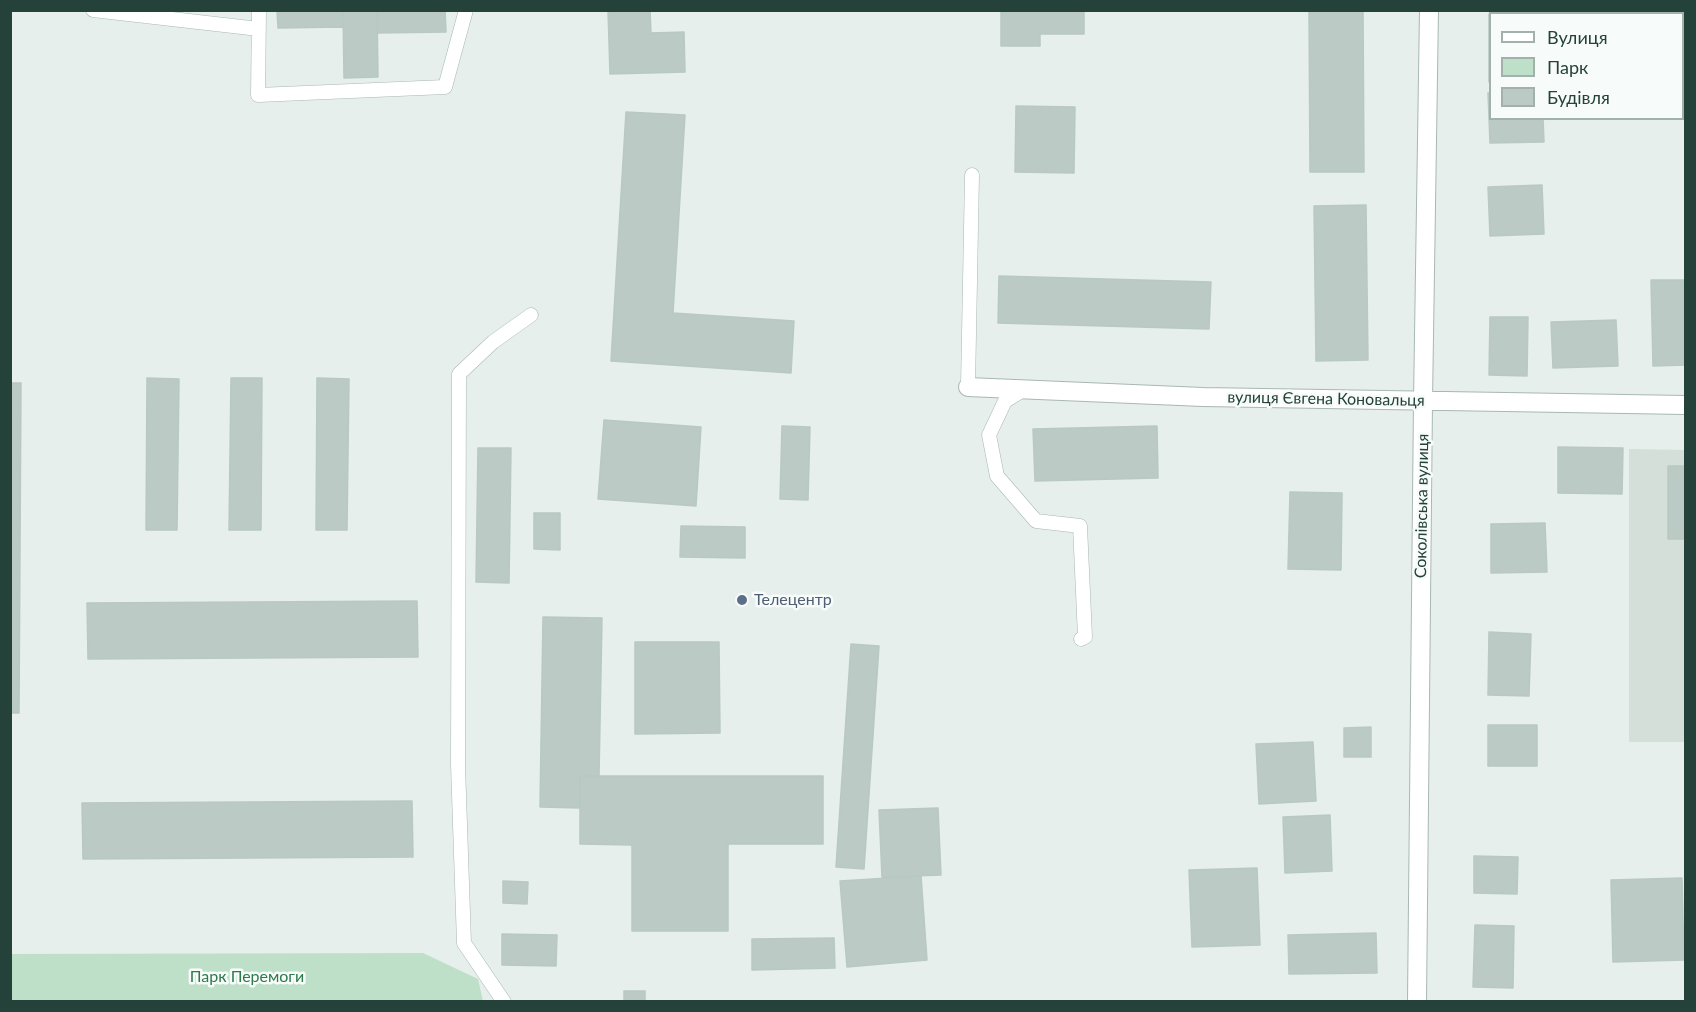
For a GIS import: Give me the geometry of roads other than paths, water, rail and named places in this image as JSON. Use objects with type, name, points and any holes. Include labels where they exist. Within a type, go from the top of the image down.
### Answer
[{"type":"street","name":"Соколівська вулиця","points":[[1417,1002],[1429,10]]},
{"type":"street","name":"вулиця Євгена Коновальця","points":[[968,387],[1215,398],[1686,405]]},
{"type":"lane","points":[[93,10],[259,29]]},
{"type":"lane","points":[[259,10],[258,95],[445,87],[466,10]]},
{"type":"lane","points":[[968,387],[972,175]]},
{"type":"lane","points":[[504,1002],[464,943],[458,765],[459,374],[493,342],[531,315]]},
{"type":"lane","points":[[1023,390],[1005,401],[989,435],[997,476],[1036,521],[1080,526],[1084,637],[1081,639]]},
{"type":"place","name":"Телецентр","points":[[742,600]]},
{"type":"park label","name":"Парк Перемоги","points":[[247,977]]}]
